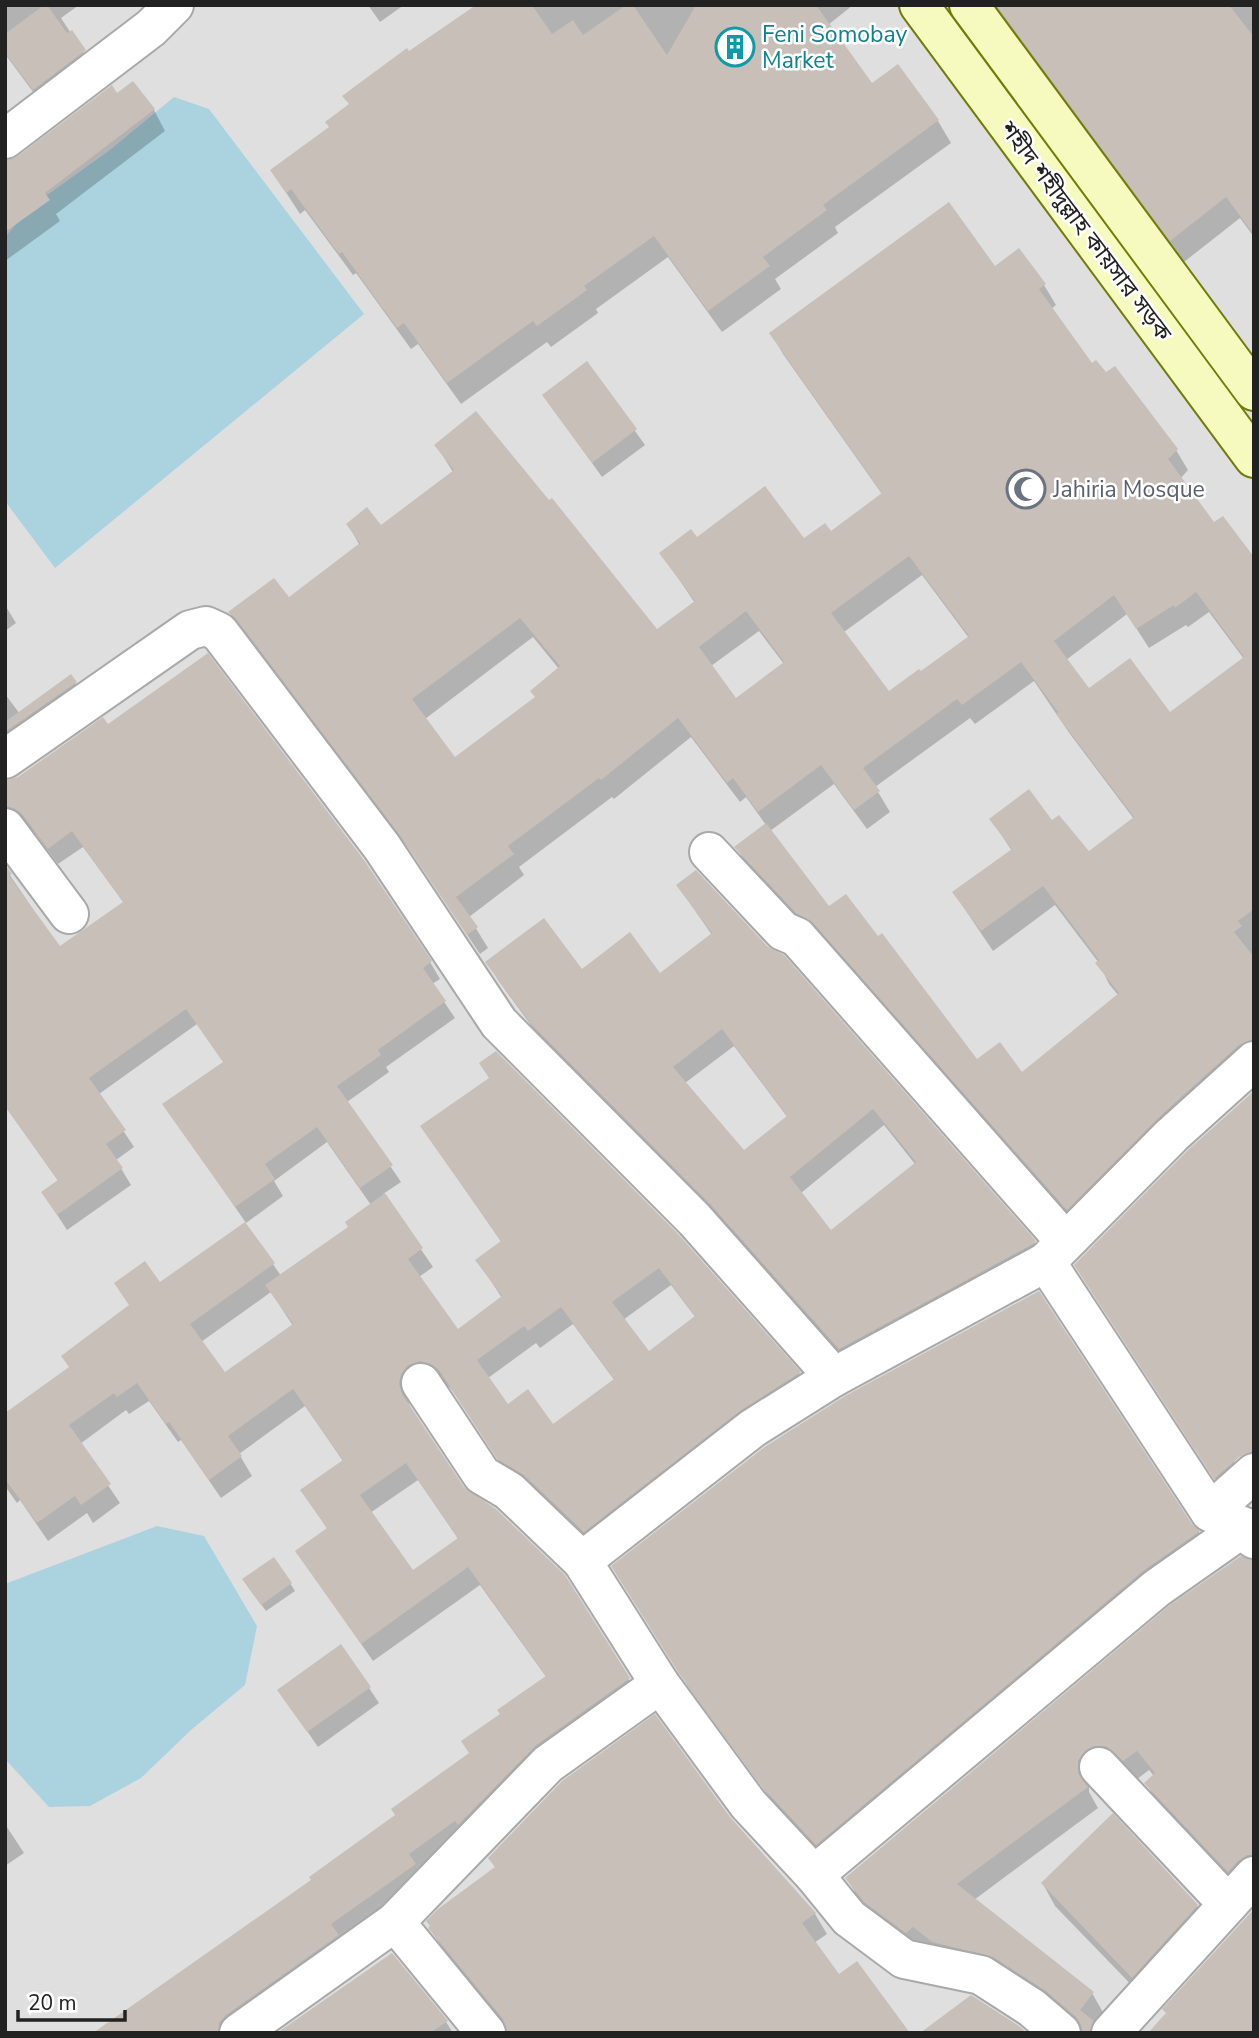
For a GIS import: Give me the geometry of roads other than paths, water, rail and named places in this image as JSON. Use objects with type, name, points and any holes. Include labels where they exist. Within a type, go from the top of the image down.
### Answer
[{"type":"main road","name":"শহীদ শহীদুল্লাহ কায়সার সড়ক","points":[[919,5],[1250,441]]},
{"type":"main road","name":"শহীদ শহীদুল্লাহ কায়সার সড়ক","points":[[969,5],[1254,391]]},
{"type":"street","points":[[5,139],[151,28],[174,5]]},
{"type":"street","points":[[5,758],[190,630],[206,626],[219,632],[382,847],[499,1023],[695,1220],[834,1377]]},
{"type":"street","points":[[5,828],[69,914]]},
{"type":"street","points":[[709,852],[783,931],[797,937],[1056,1251],[1210,1512],[1249,1533]]},
{"type":"street","points":[[582,1561],[753,1428],[834,1377],[1056,1251],[1172,1135],[1254,1061]]},
{"type":"street","points":[[421,1383],[482,1475],[509,1491],[582,1561],[660,1684],[748,1804],[814,1875],[849,1918],[904,1959],[981,1975],[1032,2008],[1061,2033]]},
{"type":"street","points":[[1210,1512],[1254,1473]]},
{"type":"street","points":[[814,1875],[1157,1588],[1249,1533]]},
{"type":"street","points":[[239,2033],[395,1922],[548,1764],[660,1684]]},
{"type":"street","points":[[1099,1767],[1228,1904]]},
{"type":"street","points":[[1111,2033],[1254,1876]]},
{"type":"street","points":[[395,1922],[486,2033]]},
{"type":"water","points":[[174,97],[209,109],[364,314],[55,568],[5,501],[5,237],[32,206],[110,150]]},
{"type":"water","points":[[157,1526],[204,1536],[257,1626],[245,1685],[191,1730],[141,1778],[90,1806],[49,1807],[5,1759],[5,1584]]},
{"type":"place","name":"Feni Somobay Market","points":[[735,47]]},
{"type":"place","name":"Jahiria Mosque","points":[[1026,489]]}]
